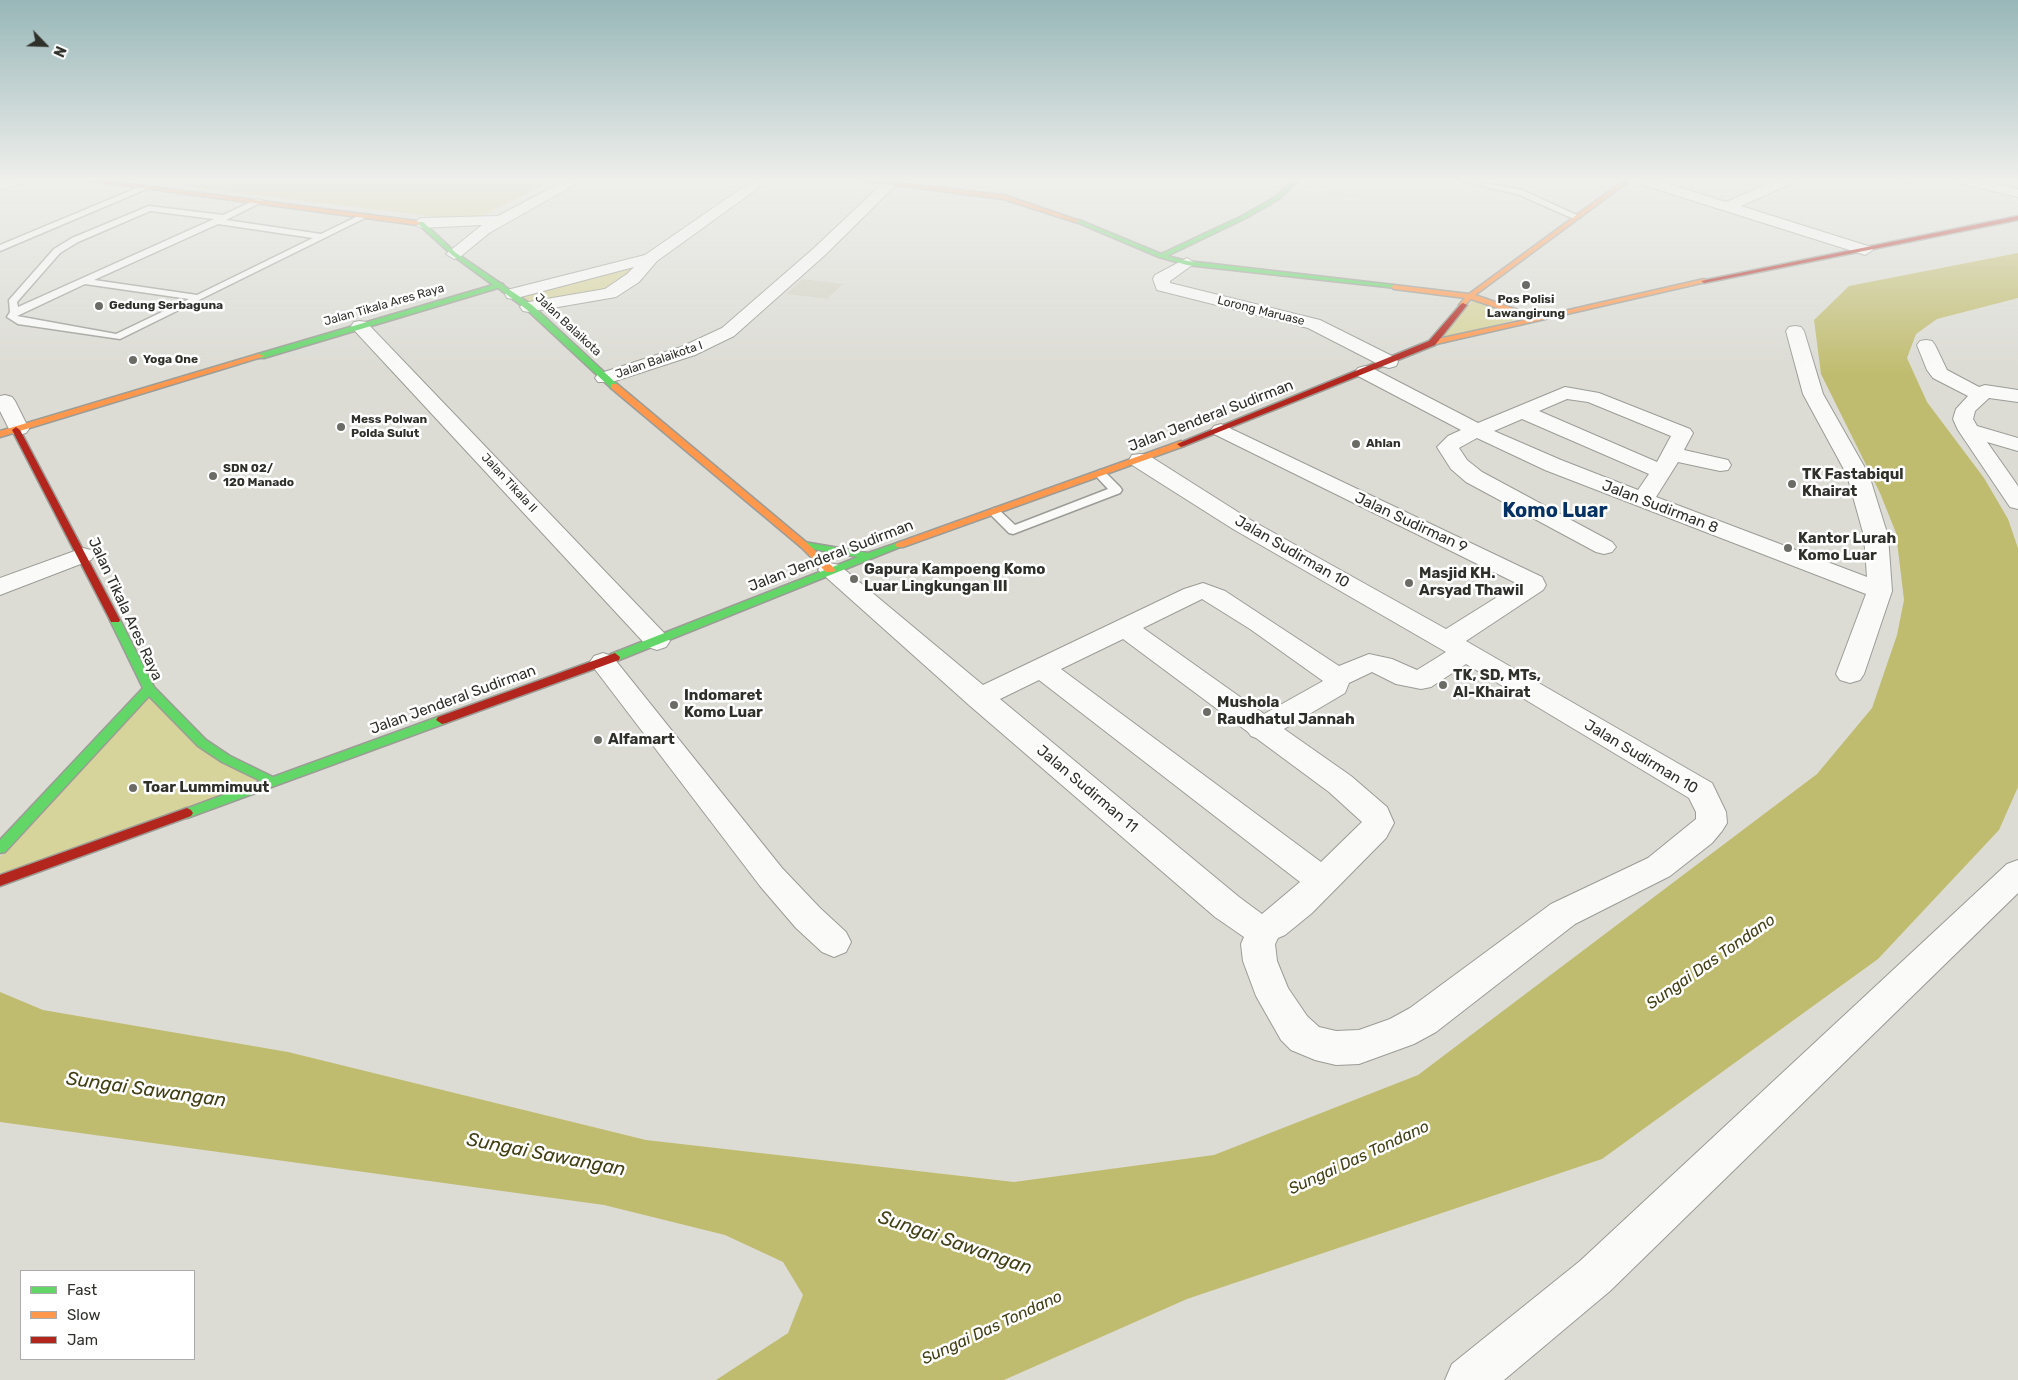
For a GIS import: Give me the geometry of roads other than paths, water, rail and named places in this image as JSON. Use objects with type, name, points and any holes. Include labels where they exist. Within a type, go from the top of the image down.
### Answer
[{"type":"main road","name":"Jalan Balaikota","points":[[445,245],[454,254],[529,307],[605,378],[804,545],[830,570]]},
{"type":"main road","points":[[1136,245],[1161,256],[1187,263],[1470,296],[1535,318]]},
{"type":"main road","points":[[1161,256],[1183,245]]},
{"type":"main road","name":"Jalan Jenderal Sudirman","points":[[0,881],[603,662],[830,570],[1140,460],[1221,430],[1365,372],[1432,342],[1470,296],[1538,245]]},
{"type":"main road","points":[[1432,342],[1485,332],[1535,318],[1694,283],[1886,245]]},
{"type":"main road","points":[[1495,277],[1503,290]]},
{"type":"main road","name":"Jalan Tikala Ares Raya","points":[[0,434],[360,326],[507,290]]},
{"type":"main road","points":[[1542,305],[1576,309]]},
{"type":"main road","name":"Jalan Tikala Ares Raya","points":[[0,848],[149,690],[83,555],[18,429]]},
{"type":"main road","points":[[804,545],[871,555]]},
{"type":"main road","points":[[149,690],[202,743],[226,760],[271,781]]},
{"type":"street","points":[[454,254],[464,245]]},
{"type":"street","points":[[529,307],[610,293],[633,278],[651,258],[669,245]]},
{"type":"street","name":"Jalan Balaikota I","points":[[605,378],[688,351],[728,332],[783,286],[826,245]]},
{"type":"street","points":[[1849,245],[1864,250]]},
{"type":"street","points":[[507,290],[651,258]]},
{"type":"street","name":"Lorong Maruase","points":[[1187,263],[1161,279],[1163,286],[1314,324],[1389,362]]},
{"type":"street","name":"Jalan Tikala II","points":[[360,326],[658,641]]},
{"type":"street","points":[[1794,331],[1813,394],[1858,476],[1876,536],[1880,592],[1850,674]]},
{"type":"street","points":[[1926,345],[1934,366],[1940,374],[1980,395]]},
{"type":"street","name":"Jalan Sudirman 8","points":[[1365,372],[1478,431],[1553,465],[1880,592]]},
{"type":"street","points":[[2018,396],[1985,391],[1966,409],[1963,419],[1968,430],[2018,502]]},
{"type":"street","points":[[1604,546],[1474,476],[1459,464],[1448,447],[1455,440],[1565,393],[1592,397],[1683,432],[1667,463],[1642,500]]},
{"type":"street","points":[[4,401],[18,429]]},
{"type":"street","points":[[1522,411],[1667,463],[1720,465]]},
{"type":"street","name":"Jalan Sudirman 9","points":[[1221,430],[1533,582],[1534,585],[1456,647]]},
{"type":"street","points":[[1968,430],[2018,445]]},
{"type":"street","name":"Jalan Sudirman 10","points":[[1140,460],[1241,524],[1456,647],[1701,791],[1711,812],[1711,823],[1701,834],[1651,872],[1549,923],[1422,1020],[1401,1032],[1360,1047],[1336,1048],[1315,1043],[1304,1038],[1294,1028],[1274,996],[1260,961],[1258,944],[1264,929]]},
{"type":"street","points":[[0,587],[83,555]]},
{"type":"street","name":"Jalan Sudirman 11","points":[[830,570],[1227,907],[1252,926],[1264,929]]},
{"type":"street","points":[[979,698],[1193,594],[1206,592],[1258,623],[1337,678]]},
{"type":"street","points":[[1124,627],[1261,729],[1340,784],[1373,811],[1378,823],[1375,829],[1281,921],[1264,929]]},
{"type":"street","points":[[1337,678],[1369,662],[1383,665],[1406,678],[1421,680],[1456,647]]},
{"type":"street","points":[[603,662],[771,877],[808,918],[834,942]]},
{"type":"street","points":[[1040,667],[1322,880]]},
{"type":"street","points":[[1261,729],[1336,686],[1337,678]]},
{"type":"street","points":[[1468,1380],[1595,1276],[2018,873]]},
{"type":"lane","points":[[66,245],[57,251],[12,302],[15,312],[12,315],[18,321],[117,336],[200,298],[305,245]]},
{"type":"lane","points":[[15,312],[162,245]]},
{"type":"lane","points":[[83,281],[200,298]]},
{"type":"lane","points":[[994,512],[1013,530],[1116,490],[1100,474]]},
{"type":"water","points":[[2018,253],[2018,298],[1937,319],[1916,334],[1907,358],[1927,402],[1984,478],[2008,519],[2018,548],[2018,787],[1999,830],[1878,959],[1602,1159],[1187,1299],[1004,1380],[716,1380],[788,1333],[803,1295],[783,1262],[725,1235],[604,1205],[0,1122],[0,992],[43,1010],[288,1052],[646,1140],[1014,1182],[1214,1155],[1418,1075],[1817,774],[1872,708],[1897,635],[1904,600],[1896,533],[1880,493],[1821,374],[1814,320],[1849,286]]},
{"type":"place","name":"Pos Polisi Lawangirung","points":[[1526,285]]},
{"type":"place","name":"Gedung Serbaguna","points":[[99,306]]},
{"type":"place","name":"Yoga One","points":[[133,360]]},
{"type":"place","name":"Mess Polwan Polda Sulut","points":[[341,427]]},
{"type":"place","name":"Ahlan","points":[[1356,444]]},
{"type":"place","name":"SDN 02/ 120 Manado","points":[[213,476]]},
{"type":"place","name":"TK Fastabiqul Khairat","points":[[1792,484]]},
{"type":"place","name":"Kantor Lurah Komo Luar","points":[[1788,548]]},
{"type":"place","name":"Gapura Kampoeng Komo Luar Lingkungan III","points":[[854,579]]},
{"type":"place","name":"Masjid KH. Arsyad Thawil","points":[[1409,583]]},
{"type":"place","name":"TK, SD, MTs, Al-Khairat","points":[[1443,685]]},
{"type":"place","name":"Indomaret Komo Luar","points":[[674,705]]},
{"type":"place","name":"Mushola Raudhatul Jannah","points":[[1207,712]]},
{"type":"place","name":"Alfamart","points":[[598,740]]},
{"type":"place","name":"Toar Lummimuut","points":[[133,788]]},
{"type":"district","name":"Komo Luar","points":[[1555,511]]},
{"type":"water label","name":"Sungai Das Tondano","points":[[1711,962]]},
{"type":"water label","name":"Sungai Sawangan","points":[[146,1090]]},
{"type":"water label","name":"Sungai Sawangan","points":[[546,1155]]},
{"type":"water label","name":"Sungai Das Tondano","points":[[1359,1158]]},
{"type":"water label","name":"Sungai Sawangan","points":[[955,1243]]},
{"type":"water label","name":"Sungai Das Tondano","points":[[992,1328]]}]
